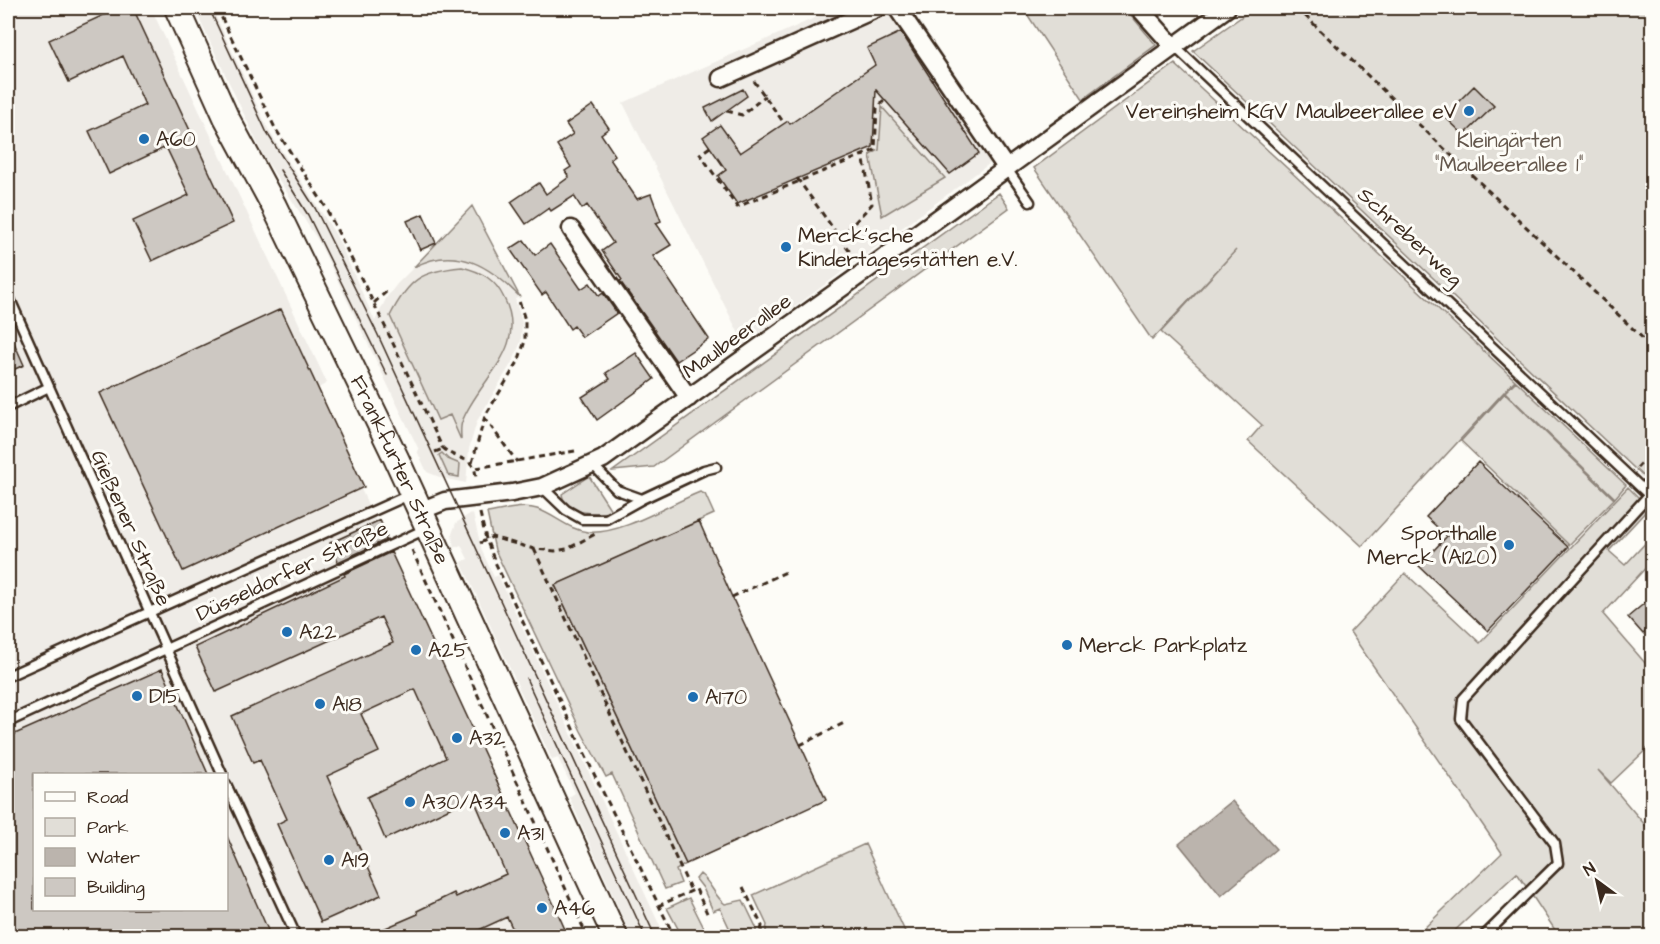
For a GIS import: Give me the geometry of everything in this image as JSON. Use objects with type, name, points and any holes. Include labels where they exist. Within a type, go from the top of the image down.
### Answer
[{"type":"main road","name":"Frankfurter Straße","points":[[177,8],[226,117],[274,206],[417,517],[615,936]]},
{"type":"street","points":[[721,78],[878,8]]},
{"type":"street","points":[[897,8],[1007,169]]},
{"type":"street","name":"Schreberweg","points":[[1139,8],[1173,46]]},
{"type":"street","name":"Maulbeerallee","points":[[417,517],[445,501],[542,487],[588,457],[603,459],[1227,8]]},
{"type":"street","points":[[571,229],[690,398]]},
{"type":"lane","name":"Schreberweg","points":[[1173,46],[1651,496]]},
{"type":"lane","points":[[1007,169],[1030,202]]},
{"type":"lane","name":"Gießener Straße","points":[[8,295],[222,773]]},
{"type":"lane","points":[[8,407],[49,387]]},
{"type":"lane","points":[[588,457],[617,490],[642,499]]},
{"type":"lane","points":[[542,487],[574,515],[582,519],[606,519],[642,499],[716,466]]},
{"type":"lane","points":[[1484,936],[1558,863],[1555,844],[1461,719],[1463,699],[1651,496]]},
{"type":"lane","name":"Düsseldorfer Straße","points":[[8,676],[149,612],[417,517]]},
{"type":"lane","name":"Düsseldorfer Straße","points":[[8,722],[165,649],[417,517]]},
{"type":"lane","points":[[228,788],[296,936]]},
{"type":"path","points":[[217,8],[275,128],[325,206],[443,449],[452,456],[472,463],[476,468],[476,484]]},
{"type":"path","points":[[1297,8],[1653,347]]},
{"type":"path","points":[[745,67],[784,123]]},
{"type":"path","points":[[727,111],[742,115],[765,96]]},
{"type":"path","points":[[710,147],[700,154],[737,207],[875,150],[877,108],[883,102],[881,100]]},
{"type":"path","points":[[840,238],[872,204],[863,155]]},
{"type":"path","points":[[798,180],[864,272]]},
{"type":"path","points":[[374,303],[387,291]]},
{"type":"path","points":[[472,463],[484,417],[518,362],[525,341],[525,320],[518,298]]},
{"type":"path","points":[[484,417],[517,462]]},
{"type":"path","points":[[435,452],[443,449]]},
{"type":"path","points":[[1629,475],[1653,452]]},
{"type":"path","points":[[476,468],[517,462],[588,457]]},
{"type":"path","points":[[480,513],[486,539],[595,776],[674,936]]},
{"type":"path","points":[[417,517],[587,936]]},
{"type":"path","points":[[480,543],[492,537],[534,549],[555,551],[567,549],[601,531],[606,519]]},
{"type":"path","points":[[534,549],[691,891]]},
{"type":"path","points":[[732,597],[786,572]]},
{"type":"path","points":[[800,745],[846,722]]},
{"type":"path","points":[[743,887],[762,926],[760,936]]},
{"type":"path","points":[[658,906],[696,889],[707,913]]},
{"type":"shaded area","points":[[8,8],[151,8],[327,383],[315,390],[568,936],[8,936]]},
{"type":"shaded area","points":[[194,8],[212,8],[269,131],[336,235],[375,321],[387,297],[397,284],[414,267],[427,260],[456,258],[469,260],[494,272],[520,297],[515,299],[522,322],[521,341],[514,359],[477,421],[469,449],[466,483],[427,472],[417,451],[419,450],[319,242],[264,157]],"holes":[[[498,287],[509,308],[512,329],[462,423],[461,439],[450,415],[438,420]]]},
{"type":"shaded area","name":"Merck'sche Kindertagesstätten e.V.","points":[[837,8],[910,8],[1008,150],[744,344],[623,103]]},
{"type":"shaded area","points":[[473,514],[482,551],[494,577],[498,575],[658,922],[667,936],[631,936],[569,797],[575,793],[558,758],[552,760],[461,562],[468,559],[461,545],[454,548],[452,534],[456,523]]},
{"type":"green space","points":[[1023,8],[1125,8],[1156,45],[1083,99]]},
{"type":"green space","name":"Kleingärten \"Maulbeerallee 1\"","points":[[1254,8],[1652,8],[1652,485],[1193,51]]},
{"type":"green space","points":[[1175,64],[1515,380],[1362,546],[1248,441],[1262,425],[1161,332],[1236,250],[1152,340],[1034,168]]},
{"type":"green space","points":[[882,107],[945,178],[882,216],[870,155],[879,150]]},
{"type":"green space","points":[[999,193],[1009,208],[654,467],[613,471]]},
{"type":"green space","points":[[472,206],[520,297],[485,268],[459,258],[430,260],[414,267]]},
{"type":"green space","points":[[462,267],[482,274],[496,286],[504,298],[510,316],[511,333],[499,363],[469,406],[462,422],[461,440],[450,415],[438,420],[390,316],[410,285],[418,279],[436,271]]},
{"type":"green space","points":[[1516,381],[1626,485],[1615,498],[1505,392]]},
{"type":"green space","points":[[1505,393],[1614,499],[1569,545],[1461,441]]},
{"type":"green space","points":[[442,453],[448,459],[460,464],[459,477],[448,475],[439,455]]},
{"type":"green space","points":[[589,476],[611,512],[582,512],[564,501],[562,494]]},
{"type":"green space","points":[[1628,487],[1649,508],[1609,551],[1625,565],[1652,536],[1652,561],[1603,614],[1652,671],[1652,744],[1611,783],[1598,770],[1652,833],[1652,936],[1559,936],[1517,873],[1449,936],[1416,936],[1502,853],[1350,632],[1405,573],[1480,643]]},
{"type":"green space","points":[[700,492],[705,494],[714,514],[555,585],[686,864],[676,870],[681,883],[665,889],[612,774],[606,777],[581,731],[495,550],[487,513],[519,508],[537,509],[581,531],[601,532],[630,524]]},
{"type":"green space","points":[[865,844],[907,936],[765,936],[767,925],[753,895]]},
{"type":"green space","points":[[700,874],[725,904],[743,900],[756,927],[756,936],[733,936],[720,908],[713,911],[703,888],[696,879]]},
{"type":"green space","points":[[689,898],[708,936],[682,936],[667,908]]},
{"type":"water","points":[[1232,801],[1276,849],[1221,896],[1179,844]]},
{"type":"building","name":"A60","points":[[119,8],[133,8],[233,223],[152,261],[133,221],[189,195],[166,147],[109,174],[89,131],[145,105],[123,56],[69,82],[49,40]]},
{"type":"building","points":[[901,32],[979,153],[950,174],[876,90],[873,147],[737,204],[718,176],[726,170],[703,137],[720,125],[740,153],[788,121],[790,124],[875,65],[867,48]]},
{"type":"building","name":"Vereinsheim KGV Maulbeerallee eV","points":[[1474,86],[1494,106],[1464,135],[1444,116]]},
{"type":"building","points":[[743,89],[747,96],[712,121],[705,108]]},
{"type":"building","points":[[593,105],[609,128],[601,134],[615,155],[610,159],[637,199],[651,194],[661,221],[656,223],[671,245],[653,256],[709,339],[676,361],[620,281],[622,280],[602,251],[613,243],[587,205],[582,209],[574,196],[551,211],[549,208],[526,224],[511,202],[539,183],[546,194],[569,177],[565,171],[571,167],[557,145],[573,134],[566,124]]},
{"type":"building","points":[[423,214],[436,243],[420,250],[407,221]]},
{"type":"building","points":[[524,240],[535,255],[550,244],[581,289],[590,283],[599,296],[603,293],[617,313],[582,337],[574,326],[570,329],[546,292],[542,295],[510,249]]},
{"type":"building","points":[[281,309],[364,487],[183,571],[100,393]]},
{"type":"building","points":[[8,329],[24,365],[8,372]]},
{"type":"building","points":[[636,353],[654,379],[597,420],[582,397],[610,379],[606,373]]},
{"type":"building","name":"Sporthalle Merck (A120)","points":[[1478,462],[1568,547],[1488,631],[1419,566],[1447,536],[1426,517]]},
{"type":"building","points":[[380,520],[387,537],[386,540],[338,562],[330,543]]},
{"type":"building","name":"A170","points":[[699,521],[826,800],[686,864],[555,585]]},
{"type":"building","points":[[391,552],[568,936],[516,936],[507,917],[472,933],[474,936],[367,936],[418,914],[417,911],[454,893],[456,897],[506,874],[473,797],[385,839],[367,797],[446,758],[415,689],[361,714],[379,752],[327,776],[381,895],[321,922],[277,824],[287,819],[260,760],[253,763],[232,716],[393,643],[381,617],[216,692],[195,647]]},
{"type":"building","points":[[1653,596],[1653,626],[1643,634],[1628,617]]},
{"type":"building","points":[[162,669],[208,773],[33,773],[33,911],[228,911],[228,839],[268,930],[254,936],[8,936],[8,737]]},
{"type":"tram line","points":[[209,8],[267,133],[315,208],[377,333],[655,936]]},
{"type":"tram line","points":[[280,170],[308,215],[387,375]]},
{"type":"tram line","points":[[526,678],[645,936]]},
{"type":"place","name":"Vereinsheim KGV Maulbeerallee eV","points":[[1469,111]]},
{"type":"place","name":"A60","points":[[144,139]]},
{"type":"place","name":"Merck'sche Kindertagesstätten e.V.","points":[[786,247]]},
{"type":"place","name":"Sporthalle Merck (A120)","points":[[1509,545]]},
{"type":"place","name":"A22","points":[[287,632]]},
{"type":"place","name":"Merck Parkplatz","points":[[1067,645]]},
{"type":"place","name":"A25","points":[[416,650]]},
{"type":"place","name":"D15","points":[[137,696]]},
{"type":"place","name":"A170","points":[[693,697]]},
{"type":"place","name":"A18","points":[[320,704]]},
{"type":"place","name":"A32","points":[[457,738]]},
{"type":"place","name":"A30/A34","points":[[410,802]]},
{"type":"place","name":"A31","points":[[505,833]]},
{"type":"place","name":"A19","points":[[329,860]]},
{"type":"place","name":"A46","points":[[542,908]]}]
